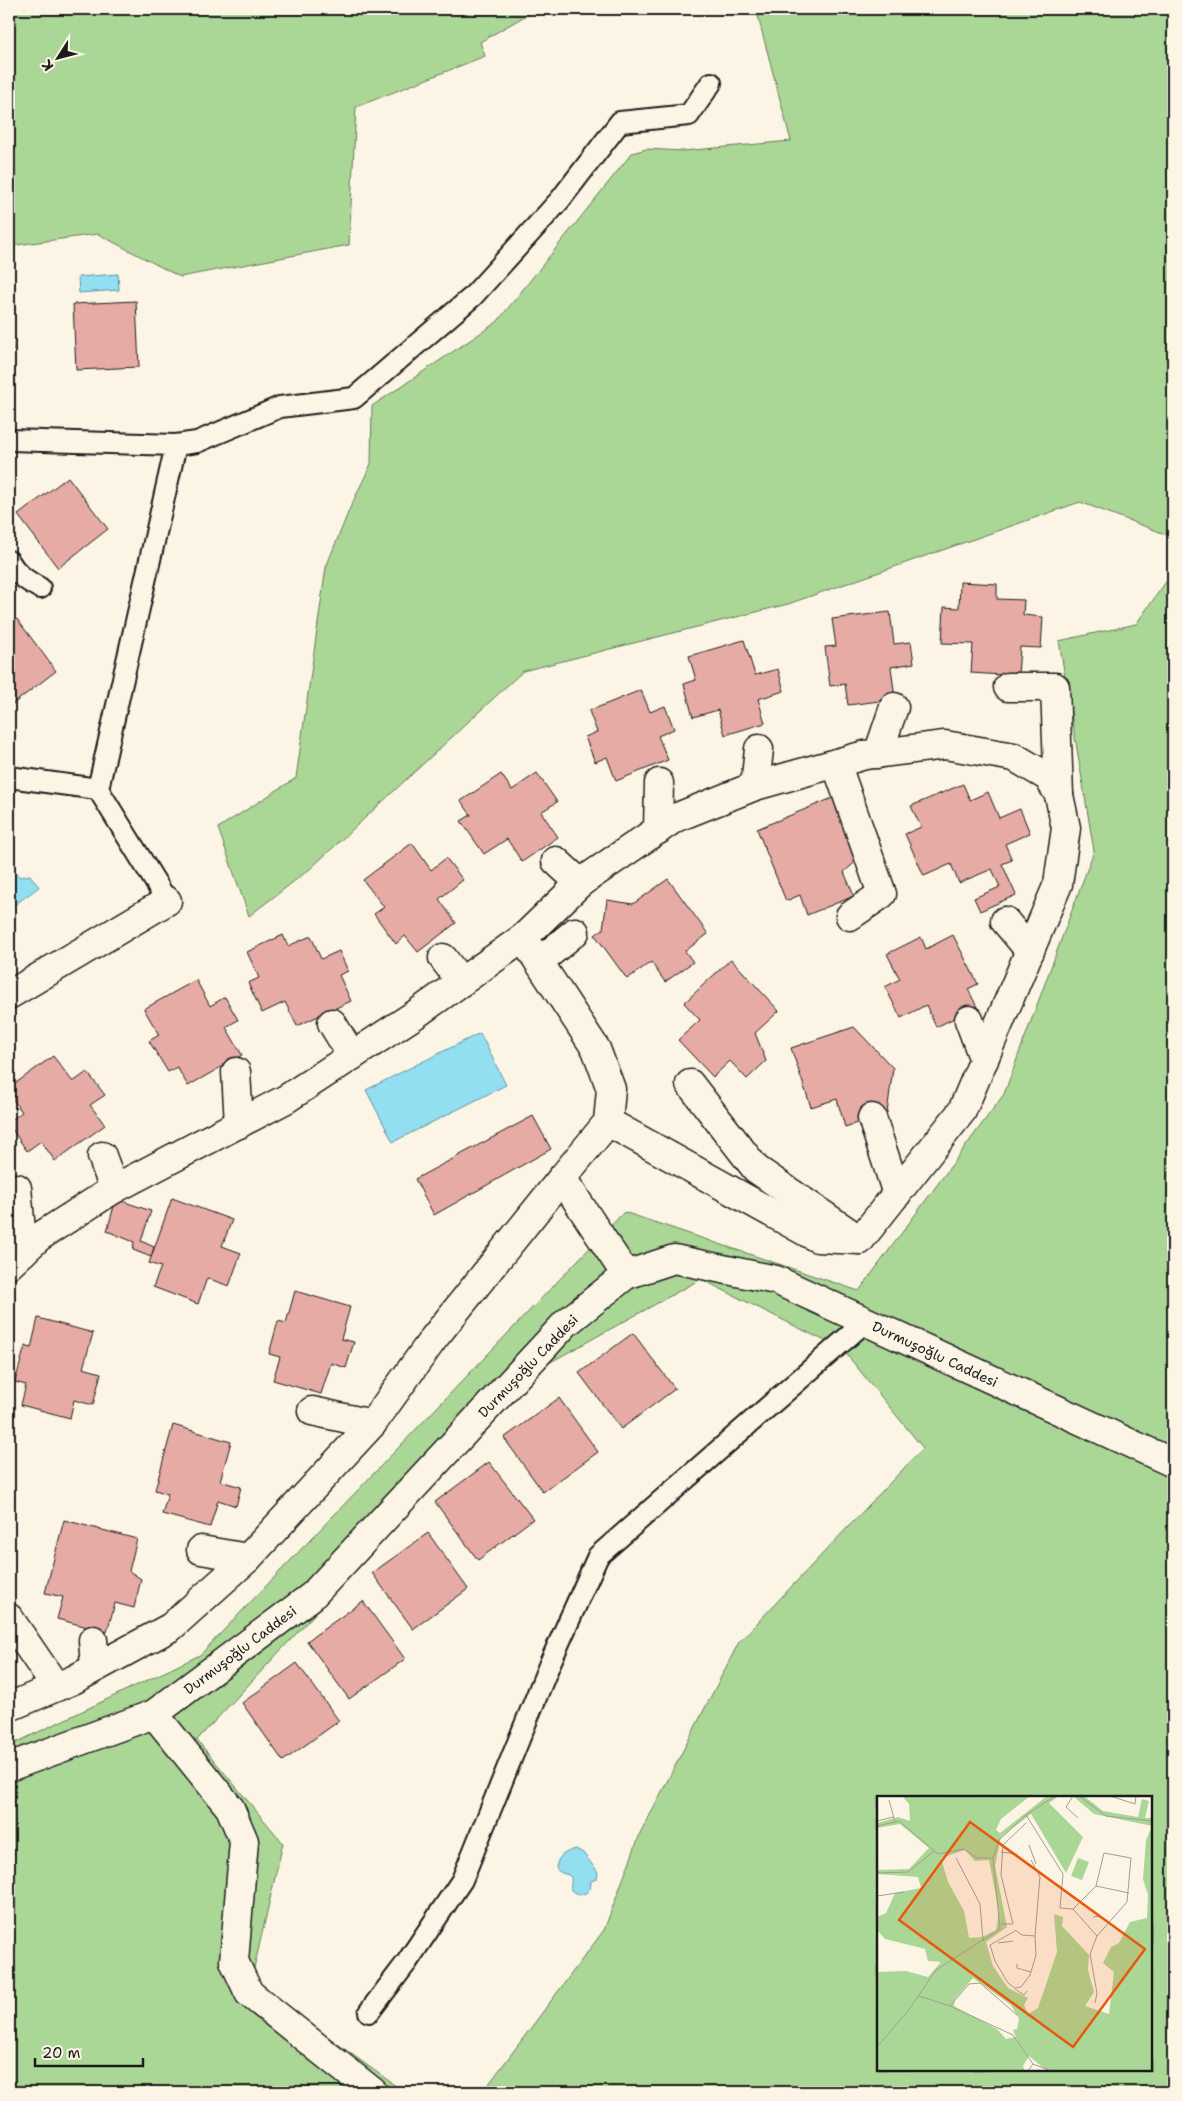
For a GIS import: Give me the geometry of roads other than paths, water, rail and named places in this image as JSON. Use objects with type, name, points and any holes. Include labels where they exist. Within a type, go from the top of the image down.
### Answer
[{"type":"street","points":[[860,1240],[962,1111],[1058,884],[1066,828],[1059,795],[1055,687],[1008,687]]},
{"type":"street","points":[[878,754],[894,707]]},
{"type":"street","points":[[16,1258],[39,1236],[125,1194],[156,1167],[286,1100],[352,1056],[523,938],[580,883],[675,818],[755,786],[836,764],[878,754],[945,745],[1014,757],[1048,777],[1059,795]]},
{"type":"street","points":[[755,786],[759,749]]},
{"type":"street","points":[[836,764],[882,894],[850,916]]},
{"type":"street","points":[[658,830],[659,783]]},
{"type":"street","points":[[556,861],[580,883]]},
{"type":"street","points":[[9,996],[167,901]]},
{"type":"street","points":[[1006,921],[1030,951]]},
{"type":"street","points":[[539,962],[575,932]]},
{"type":"street","points":[[9,1707],[56,1687],[171,1627],[248,1558],[372,1424],[434,1338],[608,1122],[610,1089],[596,1049],[523,938]]},
{"type":"street","points":[[443,958],[461,982]]},
{"type":"street","points":[[969,1020],[984,1060]]},
{"type":"street","points":[[332,1023],[352,1056]]},
{"type":"street","points":[[236,1072],[239,1124]]},
{"type":"street","points":[[690,1084],[756,1169],[860,1240]]},
{"type":"street","points":[[872,1118],[896,1194]]},
{"type":"street","points":[[608,1122],[817,1238],[860,1240]]},
{"type":"street","points":[[102,1156],[125,1194]]},
{"type":"street","points":[[562,1178],[626,1275]]},
{"type":"street","points":[[16,1258],[17,1188]]},
{"type":"street","name":"Durmuşoğlu Caddesi","points":[[9,1767],[154,1714],[312,1596],[566,1323],[626,1275],[674,1259],[776,1280],[1173,1464]]},
{"type":"street","points":[[312,1411],[372,1424]]},
{"type":"street","points":[[201,1550],[248,1558]]},
{"type":"street","points":[[9,1618],[56,1687]]},
{"type":"street","points":[[94,1640],[95,1667]]},
{"type":"street","points":[[154,1714],[230,1808],[244,1841],[234,1961],[249,1993],[373,2092]]},
{"type":"lane","points":[[9,440],[176,445],[198,442],[280,407],[354,398],[472,297],[560,200],[620,122],[689,115],[711,83]]},
{"type":"lane","points":[[167,901],[98,789],[176,445]]},
{"type":"lane","points":[[9,561],[17,573],[28,582],[40,588]]},
{"type":"lane","points":[[9,777],[98,789]]},
{"type":"lane","points":[[370,2012],[407,1962],[462,1880],[550,1663],[598,1556],[865,1322]]},
{"type":"water","points":[[118,274],[119,290],[79,293],[78,277]]},
{"type":"water","points":[[9,846],[14,853],[12,866],[15,872],[20,877],[30,875],[39,887],[9,909]]},
{"type":"water","points":[[480,1033],[506,1085],[393,1142],[366,1090]]},
{"type":"water","points":[[576,1849],[583,1853],[598,1872],[597,1879],[591,1881],[590,1889],[581,1894],[571,1890],[571,1877],[556,1868],[558,1860],[563,1855]]}]
